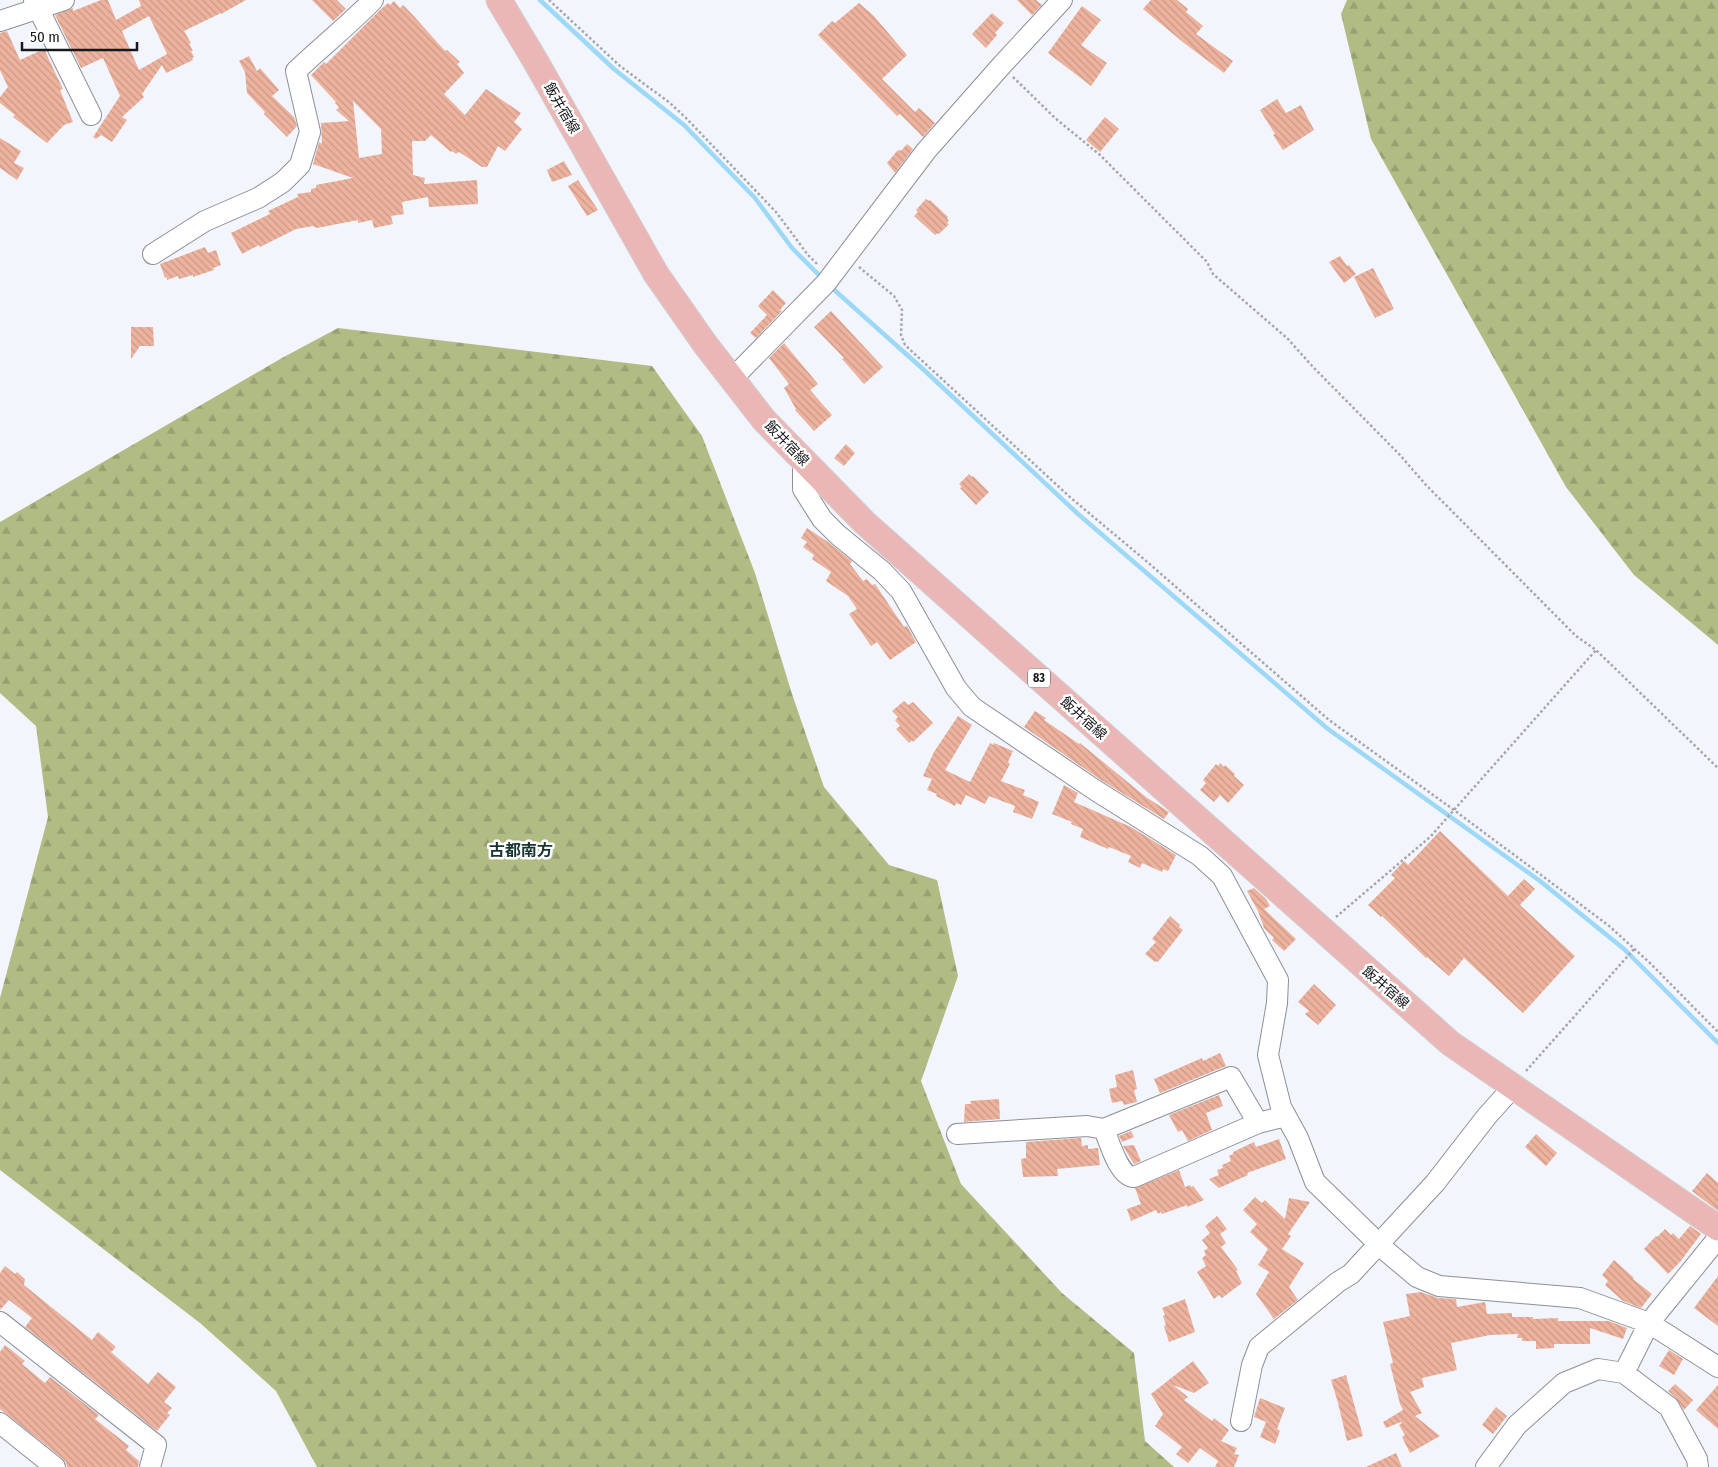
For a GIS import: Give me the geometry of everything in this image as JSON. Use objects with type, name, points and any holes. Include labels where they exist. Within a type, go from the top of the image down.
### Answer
[{"type":"main road","name":"飯井宿線","points":[[499,0],[656,274],[705,344],[764,420],[864,522],[1450,1043],[1718,1228]]},
{"type":"street","points":[[0,21],[36,4],[64,0]]},
{"type":"street","points":[[154,254],[205,221],[258,198],[283,182],[300,164],[310,132],[296,71],[325,43],[355,19],[373,0]]},
{"type":"street","points":[[732,379],[831,276],[926,151],[1062,0]]},
{"type":"street","points":[[36,4],[91,115]]},
{"type":"street","points":[[804,460],[803,489],[822,519],[838,535],[882,571],[900,591],[956,688],[972,708],[1095,790],[1200,856],[1222,876],[1278,980],[1278,1003],[1268,1055],[1277,1092],[1315,1182],[1378,1244],[1417,1277],[1439,1286],[1580,1298],[1649,1323],[1718,1367]]},
{"type":"street","points":[[957,1134],[1087,1126],[1104,1129],[1231,1077],[1258,1123]]},
{"type":"street","points":[[1241,1421],[1252,1365],[1259,1348],[1338,1282],[1351,1274],[1435,1183],[1514,1086]]},
{"type":"street","points":[[1104,1129],[1122,1171],[1129,1177],[1258,1123],[1286,1116]]},
{"type":"street","points":[[1624,1373],[1649,1323],[1718,1238]]},
{"type":"street","points":[[1,1326],[156,1445],[150,1467]]},
{"type":"street","points":[[1486,1467],[1518,1425],[1564,1383],[1598,1369],[1624,1373],[1669,1407],[1697,1459],[1698,1467]]},
{"type":"street","points":[[0,1423],[55,1467]]},
{"type":"path","points":[[549,0],[620,66],[670,103],[686,118],[776,212],[808,255],[831,276]]},
{"type":"path","points":[[1001,66],[1055,118],[1100,155],[1207,262],[1213,274],[1288,339],[1440,499],[1576,636],[1596,650],[1718,768]]},
{"type":"path","points":[[846,256],[894,296],[902,310],[901,335],[905,345],[1071,498],[1329,720],[1608,925],[1718,1032]]},
{"type":"path","points":[[1321,930],[1430,837],[1596,650]]},
{"type":"path","points":[[1514,1086],[1633,949]]},
{"type":"green space","points":[[1347,0],[1718,0],[1718,645],[1634,575],[1566,487],[1371,139],[1341,14]]},
{"type":"green space","points":[[338,328],[652,366],[702,436],[755,573],[792,694],[824,787],[889,865],[937,880],[958,976],[921,1081],[961,1184],[1062,1293],[1134,1353],[1145,1441],[1174,1467],[317,1467],[276,1391],[200,1323],[0,1170],[0,998],[48,817],[36,726],[0,693],[0,522],[282,358]]},
{"type":"building","points":[[101,0],[108,0],[116,20],[141,6],[139,0],[246,0],[184,31],[191,43],[189,44],[193,51],[191,51],[194,57],[192,58],[193,60],[166,73],[162,65],[142,94],[144,97],[122,117],[127,120],[112,142],[101,135],[96,139],[93,137],[120,96],[103,58],[81,68],[55,15],[73,8],[73,11]],"holes":[[[149,16],[167,54],[139,70],[122,31]]]},
{"type":"building","points":[[312,0],[337,0],[346,9],[333,21]]},
{"type":"building","points":[[1017,0],[1036,0],[1042,5],[1032,15]]},
{"type":"building","points":[[1151,0],[1177,0],[1188,9],[1186,12],[1203,26],[1196,34],[1233,61],[1224,73],[1143,9]]},
{"type":"building","points":[[394,1],[400,8],[403,5],[445,51],[447,50],[460,62],[457,64],[464,73],[444,94],[465,115],[486,89],[521,113],[514,122],[522,129],[505,151],[498,146],[487,167],[482,167],[459,152],[456,154],[451,152],[431,135],[425,141],[412,141],[413,175],[425,178],[424,184],[477,180],[478,204],[429,207],[428,197],[402,202],[404,214],[391,216],[393,224],[374,228],[372,220],[358,223],[358,220],[317,228],[313,226],[296,229],[242,254],[231,233],[270,214],[268,211],[298,197],[297,194],[311,192],[311,189],[316,188],[316,185],[353,178],[313,164],[319,142],[322,144],[321,123],[349,121],[336,110],[339,107],[336,102],[311,75],[324,62],[326,64],[381,9],[388,3],[390,5]],"holes":[[[353,101],[381,129],[382,154],[359,158]]]},
{"type":"building","points":[[859,3],[873,15],[907,55],[882,79],[915,112],[919,108],[935,123],[923,137],[900,114],[897,116],[818,35],[832,21],[835,23]]},
{"type":"building","points":[[1082,6],[1101,20],[1081,45],[1107,63],[1091,86],[1048,53]]},
{"type":"building","points":[[992,13],[1004,23],[986,48],[972,34]]},
{"type":"building","points":[[7,31],[20,60],[44,49],[63,89],[60,90],[73,122],[64,125],[47,143],[13,117],[15,115],[0,103],[0,97],[8,87],[0,70],[0,33]]},
{"type":"building","points":[[249,56],[257,71],[260,68],[279,90],[272,96],[294,117],[297,126],[287,137],[264,114],[265,112],[247,93],[245,72],[239,61]]},
{"type":"building","points":[[1277,99],[1286,113],[1301,105],[1314,130],[1283,150],[1260,110]]},
{"type":"building","points":[[1105,117],[1119,129],[1100,152],[1086,140]]},
{"type":"building","points":[[0,138],[21,151],[14,163],[24,168],[17,180],[0,168]]},
{"type":"building","points":[[907,144],[913,149],[895,173],[887,163],[897,151],[901,151]]},
{"type":"building","points":[[564,161],[572,175],[552,182],[547,170]]},
{"type":"building","points":[[578,180],[598,210],[587,216],[568,186]]},
{"type":"building","points":[[926,199],[930,200],[948,217],[947,223],[949,224],[939,234],[935,235],[914,216],[918,212],[916,210]]},
{"type":"building","points":[[205,247],[208,253],[216,250],[221,265],[213,268],[214,270],[193,277],[193,275],[179,279],[178,276],[167,280],[167,277],[165,278],[160,264]]},
{"type":"building","points":[[1340,256],[1356,274],[1344,283],[1329,262]]},
{"type":"building","points":[[1373,268],[1394,309],[1375,318],[1354,277]]},
{"type":"building","points":[[773,290],[786,303],[780,310],[782,311],[756,338],[750,333],[767,315],[758,306]]},
{"type":"building","points":[[831,311],[883,367],[864,384],[842,359],[844,358],[814,327]]},
{"type":"building","points":[[131,327],[153,327],[154,346],[140,346],[131,359]]},
{"type":"building","points":[[784,343],[818,384],[810,390],[832,415],[814,431],[795,410],[784,388],[789,384],[769,358]]},
{"type":"building","points":[[846,444],[855,453],[844,466],[834,458]]},
{"type":"building","points":[[969,474],[989,492],[976,505],[960,488],[962,487],[959,484]]},
{"type":"building","points":[[807,528],[852,561],[850,564],[863,581],[867,579],[872,585],[875,584],[904,627],[907,626],[916,642],[890,660],[877,642],[871,646],[849,614],[857,609],[848,596],[826,581],[831,572],[812,559],[814,555],[803,547],[807,542],[801,538]]},
{"type":"building","points":[[904,701],[908,705],[913,702],[933,723],[913,742],[912,740],[909,743],[896,729],[900,726],[895,720],[898,717],[892,711]]},
{"type":"building","points":[[1035,711],[1046,718],[1044,720],[1080,743],[1146,797],[1169,812],[1164,819],[1101,780],[1024,727]]},
{"type":"building","points":[[958,716],[972,725],[945,770],[970,782],[990,743],[1013,751],[1008,762],[1010,764],[1001,781],[1025,790],[1023,795],[1039,802],[1032,819],[1013,812],[1015,806],[989,796],[985,804],[966,795],[961,805],[956,803],[955,806],[927,790],[932,779],[923,776],[934,752]]},
{"type":"building","points":[[1220,763],[1235,774],[1234,776],[1244,785],[1228,803],[1220,795],[1214,802],[1200,790],[1206,783],[1203,780],[1216,764],[1218,766]]},
{"type":"building","points":[[1064,785],[1078,793],[1074,802],[1131,827],[1176,855],[1168,871],[1163,869],[1162,872],[1142,863],[1140,868],[1128,862],[1131,856],[1080,837],[1083,829],[1071,824],[1072,822],[1052,814]]},
{"type":"building","points":[[1440,831],[1508,896],[1524,879],[1535,889],[1520,905],[1575,956],[1523,1013],[1464,958],[1449,976],[1426,958],[1368,905],[1395,878],[1391,875],[1404,861],[1408,865]]},
{"type":"building","points":[[1254,888],[1266,899],[1270,906],[1264,909],[1296,939],[1284,951],[1272,940],[1274,938],[1264,928],[1258,911],[1247,891]]},
{"type":"building","points":[[1170,916],[1183,930],[1158,962],[1155,962],[1145,954],[1156,942],[1152,939]]},
{"type":"building","points":[[1314,984],[1336,1005],[1318,1025],[1305,1014],[1309,1011],[1298,1002]]},
{"type":"building","points":[[1220,1053],[1226,1066],[1160,1093],[1154,1079],[1202,1058],[1203,1061]]},
{"type":"building","points":[[1133,1070],[1137,1089],[1134,1090],[1137,1102],[1124,1105],[1122,1101],[1112,1103],[1109,1089],[1117,1087],[1115,1075]]},
{"type":"building","points":[[1219,1095],[1223,1106],[1206,1113],[1212,1130],[1188,1141],[1182,1130],[1178,1132],[1169,1115]]},
{"type":"building","points":[[999,1099],[1000,1119],[964,1122],[965,1104],[971,1104],[970,1101]]},
{"type":"building","points":[[1131,1131],[1134,1137],[1122,1142],[1119,1136]]},
{"type":"building","points":[[1536,1134],[1557,1153],[1546,1166],[1525,1147]]},
{"type":"building","points":[[1081,1138],[1082,1146],[1088,1145],[1088,1149],[1098,1148],[1100,1165],[1057,1169],[1058,1176],[1023,1177],[1021,1159],[1026,1158],[1026,1142]]},
{"type":"building","points":[[1279,1139],[1286,1159],[1247,1173],[1248,1175],[1219,1188],[1209,1179],[1219,1175],[1217,1170],[1223,1168],[1222,1165],[1231,1161],[1229,1156],[1233,1152],[1254,1142],[1256,1147]]},
{"type":"building","points":[[1134,1145],[1141,1161],[1134,1164],[1123,1146]]},
{"type":"building","points":[[1179,1170],[1185,1187],[1193,1186],[1204,1200],[1162,1214],[1161,1212],[1158,1214],[1156,1210],[1131,1221],[1127,1209],[1141,1204],[1135,1188]]},
{"type":"building","points":[[1707,1173],[1718,1183],[1718,1211],[1692,1191]]},
{"type":"building","points":[[1255,1197],[1262,1203],[1265,1200],[1285,1219],[1289,1198],[1310,1202],[1288,1234],[1291,1236],[1282,1249],[1304,1263],[1289,1287],[1298,1300],[1274,1319],[1256,1294],[1269,1272],[1258,1265],[1268,1249],[1250,1232],[1257,1224],[1243,1210]]},
{"type":"building","points":[[1217,1216],[1227,1229],[1220,1234],[1226,1243],[1221,1247],[1238,1270],[1236,1271],[1242,1283],[1222,1298],[1219,1295],[1214,1299],[1197,1272],[1206,1266],[1202,1258],[1206,1255],[1204,1251],[1208,1248],[1202,1240],[1210,1233],[1205,1226]]},
{"type":"building","points":[[1690,1226],[1701,1234],[1680,1262],[1668,1274],[1644,1249],[1665,1229],[1679,1239]]},
{"type":"building","points":[[1614,1260],[1652,1294],[1641,1308],[1623,1301],[1605,1285],[1608,1281],[1602,1275]]},
{"type":"building","points":[[5,1266],[15,1274],[17,1272],[25,1279],[24,1285],[92,1340],[98,1332],[116,1347],[111,1352],[148,1384],[158,1372],[176,1387],[164,1402],[172,1408],[167,1413],[170,1415],[157,1431],[25,1327],[32,1318],[9,1300],[0,1310],[0,1273]]},
{"type":"building","points":[[1718,1276],[1718,1326],[1694,1308]]},
{"type":"building","points":[[1421,1292],[1438,1298],[1456,1299],[1457,1307],[1485,1302],[1487,1314],[1512,1313],[1512,1317],[1533,1317],[1533,1319],[1558,1318],[1558,1321],[1609,1321],[1627,1328],[1623,1339],[1590,1328],[1590,1344],[1554,1344],[1554,1348],[1536,1349],[1536,1341],[1522,1341],[1522,1338],[1517,1338],[1518,1334],[1490,1335],[1451,1343],[1457,1370],[1422,1378],[1424,1387],[1410,1392],[1422,1413],[1415,1416],[1440,1436],[1410,1453],[1402,1437],[1405,1435],[1399,1425],[1402,1423],[1386,1428],[1383,1422],[1403,1410],[1390,1364],[1393,1363],[1383,1322],[1410,1316],[1406,1294]]},
{"type":"building","points":[[1185,1299],[1195,1332],[1169,1342],[1164,1326],[1166,1325],[1163,1316],[1165,1315],[1162,1308]]},
{"type":"building","points":[[5,1345],[25,1361],[22,1364],[45,1383],[50,1377],[99,1415],[95,1419],[129,1446],[126,1450],[139,1461],[138,1467],[67,1467],[66,1462],[62,1458],[0,1409],[0,1352]]},
{"type":"building","points":[[1669,1350],[1683,1359],[1674,1375],[1659,1366]]},
{"type":"building","points":[[1193,1361],[1209,1383],[1194,1393],[1173,1385],[1188,1397],[1184,1400],[1212,1421],[1214,1418],[1229,1430],[1221,1441],[1237,1448],[1234,1454],[1239,1455],[1234,1467],[1215,1467],[1218,1461],[1200,1448],[1188,1463],[1176,1454],[1182,1447],[1155,1426],[1163,1414],[1151,1394]]},
{"type":"building","points":[[1346,1375],[1363,1436],[1347,1441],[1331,1380]]},
{"type":"building","points":[[1675,1384],[1693,1400],[1684,1410],[1676,1398],[1668,1391]]},
{"type":"building","points":[[1718,1385],[1718,1429],[1696,1410]]},
{"type":"building","points":[[1260,1398],[1285,1408],[1277,1429],[1280,1431],[1275,1444],[1260,1437],[1266,1422],[1254,1417]]},
{"type":"building","points":[[1496,1407],[1507,1416],[1493,1434],[1482,1425]]},
{"type":"building","points":[[1396,1453],[1402,1467],[1366,1467]]},
{"type":"waterway","points":[[540,0],[614,69],[684,125],[755,198],[792,248],[822,278]]},
{"type":"waterway","points":[[831,287],[924,370],[1078,514],[1328,729],[1540,881],[1624,949],[1718,1043]]},
{"type":"district","name":"古都南方","points":[[521,850]]}]
